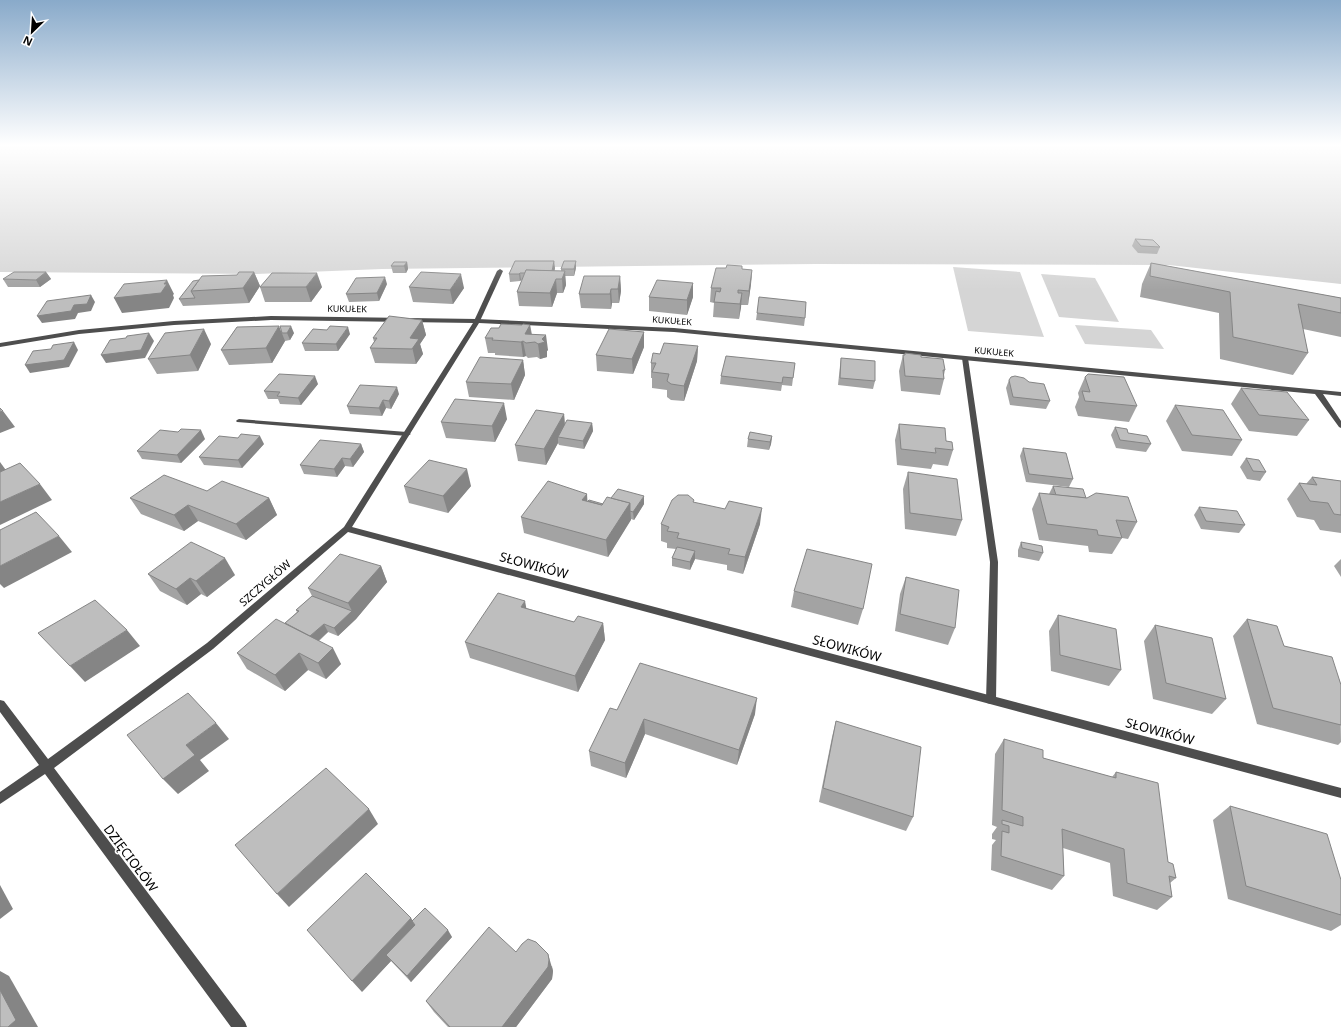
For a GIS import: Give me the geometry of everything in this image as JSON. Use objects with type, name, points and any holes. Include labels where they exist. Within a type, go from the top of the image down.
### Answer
[{"type":"street","name":"SZCZYGŁÓW","points":[[0,799],[46,767],[210,646],[347,529],[477,321],[500,271]]},
{"type":"street","name":"KUKUŁEK","points":[[0,345],[79,332],[119,328],[174,323],[271,318],[477,321],[674,330],[1341,394]]},
{"type":"street","points":[[966,358],[994,562],[991,700]]},
{"type":"street","points":[[1317,391],[1341,426]]},
{"type":"street","points":[[239,421],[407,434]]},
{"type":"street","name":"SŁOWIKÓW","points":[[347,529],[1341,793]]},
{"type":"street","name":"DZIĘCIOŁÓW","points":[[0,704],[240,1027]]},
{"type":"shaded area","points":[[0,194],[1341,194],[1341,284],[1169,265],[816,264],[382,269],[256,274],[0,272]]},
{"type":"shaded area","points":[[953,267],[1020,272],[1044,337],[968,331]]},
{"type":"shaded area","points":[[1041,274],[1095,278],[1119,322],[1059,317]]},
{"type":"shaded area","points":[[1075,325],[1151,330],[1164,349],[1085,344]]},
{"type":"building","points":[[1135,239],[1153,240],[1160,247],[1141,246]]},
{"type":"building","points":[[515,261],[554,261],[552,271],[526,270],[525,273],[509,274]]},
{"type":"building","points":[[564,261],[576,261],[574,269],[561,269]]},
{"type":"building","points":[[394,262],[407,262],[404,266],[391,266]]},
{"type":"building","points":[[1151,263],[1341,298],[1341,313],[1298,304],[1308,353],[1233,337],[1230,292],[1150,276]]},
{"type":"building","points":[[727,265],[742,266],[742,269],[752,270],[749,291],[738,290],[738,293],[742,293],[740,304],[714,302],[716,291],[720,292],[721,288],[711,288],[716,268],[726,268]]},
{"type":"building","points":[[526,270],[565,271],[562,279],[556,279],[550,293],[517,292]]},
{"type":"building","points":[[14,272],[46,272],[36,280],[3,279]]},
{"type":"building","points":[[239,272],[254,272],[243,288],[191,291],[202,276],[237,275]]},
{"type":"building","points":[[421,272],[461,274],[450,290],[409,287]]},
{"type":"building","points":[[272,273],[317,273],[306,287],[260,287]]},
{"type":"building","points":[[584,276],[620,276],[618,289],[611,289],[610,294],[579,294]]},
{"type":"building","points":[[385,277],[377,293],[346,294],[356,278]]},
{"type":"building","points":[[167,280],[164,284],[167,284],[161,293],[114,298],[124,284]]},
{"type":"building","points":[[199,280],[191,291],[195,298],[179,299],[193,281]]},
{"type":"building","points":[[657,280],[693,283],[687,300],[649,297]]},
{"type":"building","points":[[91,295],[87,304],[74,305],[71,311],[37,316],[47,301]]},
{"type":"building","points":[[759,297],[806,302],[805,318],[757,313]]},
{"type":"building","points":[[389,316],[422,320],[410,338],[419,339],[412,349],[370,348],[377,338],[373,338]]},
{"type":"building","points":[[501,324],[530,325],[525,334],[546,335],[542,339],[545,342],[538,344],[535,342],[526,343],[523,341],[492,340],[493,338],[485,338],[491,328],[499,328]]},
{"type":"building","points":[[279,326],[266,348],[221,350],[237,327]]},
{"type":"building","points":[[280,326],[291,326],[287,333],[282,333]]},
{"type":"building","points":[[330,326],[348,327],[336,344],[302,343],[313,329],[327,330]]},
{"type":"building","points":[[204,329],[190,355],[148,359],[165,333]]},
{"type":"building","points":[[609,329],[644,332],[632,359],[596,355]]},
{"type":"building","points":[[149,333],[141,350],[101,355],[110,340]]},
{"type":"building","points":[[74,342],[64,360],[25,365],[33,351],[51,349],[53,345]]},
{"type":"building","points":[[664,343],[698,346],[684,386],[671,384],[667,381],[669,374],[652,372],[656,363],[651,363],[653,353],[660,354]]},
{"type":"building","points":[[905,353],[921,355],[921,357],[943,359],[945,370],[943,370],[944,379],[905,376],[903,355],[905,355]]},
{"type":"building","points":[[726,356],[795,363],[793,378],[783,377],[782,383],[721,376]]},
{"type":"building","points":[[480,357],[523,360],[511,384],[466,382]]},
{"type":"building","points":[[841,358],[875,361],[875,381],[840,378]]},
{"type":"building","points":[[279,374],[315,376],[298,398],[277,396],[280,392],[264,391]]},
{"type":"building","points":[[1088,374],[1124,377],[1137,406],[1085,401],[1082,391],[1090,392],[1085,377]]},
{"type":"building","points":[[1015,376],[1024,378],[1029,382],[1044,384],[1050,401],[1013,397],[1009,380],[1011,377]]},
{"type":"building","points":[[360,385],[397,387],[389,401],[383,400],[379,408],[347,406]]},
{"type":"building","points":[[1241,388],[1287,392],[1309,420],[1259,415]]},
{"type":"building","points":[[455,399],[504,403],[492,426],[441,422]]},
{"type":"building","points":[[1175,405],[1223,410],[1242,440],[1192,435]]},
{"type":"building","points":[[536,410],[564,414],[544,449],[515,445]]},
{"type":"building","points":[[567,420],[592,423],[583,441],[558,437]]},
{"type":"building","points":[[899,424],[945,428],[946,441],[952,442],[953,450],[935,448],[936,453],[901,449]]},
{"type":"building","points":[[1115,427],[1127,429],[1128,433],[1147,436],[1151,444],[1120,440]]},
{"type":"building","points":[[181,429],[201,430],[177,455],[137,451],[160,430],[178,432]]},
{"type":"building","points":[[750,432],[772,436],[770,442],[748,439]]},
{"type":"building","points":[[241,434],[260,436],[238,460],[199,457],[219,436],[238,438]]},
{"type":"building","points":[[320,440],[361,444],[350,459],[342,458],[334,469],[300,465]]},
{"type":"building","points":[[1023,448],[1066,453],[1073,479],[1029,474]]},
{"type":"building","points":[[1246,458],[1259,460],[1266,472],[1253,471]]},
{"type":"building","points":[[429,460],[467,469],[443,496],[404,486]]},
{"type":"building","points":[[20,463],[40,484],[0,502],[0,472]]},
{"type":"building","points":[[908,472],[957,479],[962,520],[910,513]]},
{"type":"building","points":[[164,475],[207,491],[222,481],[269,498],[236,524],[188,505],[174,515],[130,498]]},
{"type":"building","points":[[1312,477],[1341,481],[1341,515],[1334,514],[1328,503],[1310,501],[1299,483],[1317,485]]},
{"type":"building","points":[[548,481],[587,494],[582,500],[602,505],[607,497],[630,503],[606,540],[521,517]]},
{"type":"building","points":[[1053,486],[1083,489],[1086,498],[1056,495]]},
{"type":"building","points":[[618,489],[644,496],[633,512],[630,511],[630,503],[611,498]]},
{"type":"building","points":[[1039,493],[1087,498],[1096,493],[1128,497],[1137,522],[1116,520],[1122,538],[1098,535],[1097,530],[1047,524]]},
{"type":"building","points":[[678,495],[688,495],[694,500],[693,502],[725,509],[729,501],[762,508],[745,557],[728,554],[730,549],[677,538],[679,533],[667,531],[669,527],[661,524],[672,500]]},
{"type":"building","points":[[589,500],[603,504],[588,501]]},
{"type":"building","points":[[1199,507],[1237,511],[1245,525],[1206,521]]},
{"type":"building","points":[[36,512],[59,536],[0,566],[0,530]]},
{"type":"building","points":[[191,542],[225,558],[196,581],[190,578],[176,589],[148,574]]},
{"type":"building","points":[[1021,542],[1042,546],[1043,553],[1022,548]]},
{"type":"building","points":[[677,547],[695,551],[690,562],[672,558]]},
{"type":"building","points":[[807,549],[872,564],[863,609],[794,591]]},
{"type":"building","points":[[340,554],[381,566],[348,603],[308,588]]},
{"type":"building","points":[[906,577],[959,590],[955,628],[900,614]]},
{"type":"building","points":[[498,593],[525,601],[521,607],[574,622],[578,616],[603,623],[575,676],[465,642]]},
{"type":"building","points":[[312,596],[352,611],[334,628],[324,624],[310,636],[285,623],[299,611],[296,610]]},
{"type":"building","points":[[95,600],[127,630],[70,666],[38,633]]},
{"type":"building","points":[[1058,615],[1116,629],[1121,670],[1060,655]]},
{"type":"building","points":[[276,619],[333,648],[318,663],[299,653],[275,675],[237,653]]},
{"type":"building","points":[[1247,619],[1277,626],[1284,646],[1332,657],[1341,685],[1341,725],[1273,708]]},
{"type":"building","points":[[1155,625],[1212,638],[1226,699],[1166,683]]},
{"type":"building","points":[[640,663],[757,698],[739,750],[644,719],[625,763],[589,751],[610,708],[617,710]]},
{"type":"building","points":[[188,693],[216,723],[186,745],[195,755],[163,779],[127,735]]},
{"type":"building","points":[[836,721],[921,747],[913,817],[823,788]]},
{"type":"building","points":[[1004,739],[1043,750],[1043,758],[1116,778],[1116,772],[1158,783],[1168,862],[1173,864],[1176,878],[1169,876],[1172,897],[1127,883],[1124,849],[1062,829],[1064,876],[1001,856],[1002,831],[1009,833],[1009,826],[1002,824],[1002,820],[1023,826],[1023,817],[1002,810]]},
{"type":"building","points":[[326,768],[369,809],[277,894],[235,845]]},
{"type":"building","points":[[1230,806],[1327,834],[1341,880],[1341,915],[1246,886]]},
{"type":"building","points":[[366,873],[411,918],[352,981],[307,930]]},
{"type":"building","points":[[425,908],[448,930],[407,976],[386,955],[415,925],[412,921]]},
{"type":"building","points":[[489,927],[516,952],[528,939],[536,942],[548,954],[548,967],[502,1027],[450,1027],[426,1001]]},
{"type":"building","points":[[0,990],[16,1020],[8,1027],[0,1027]]}]
